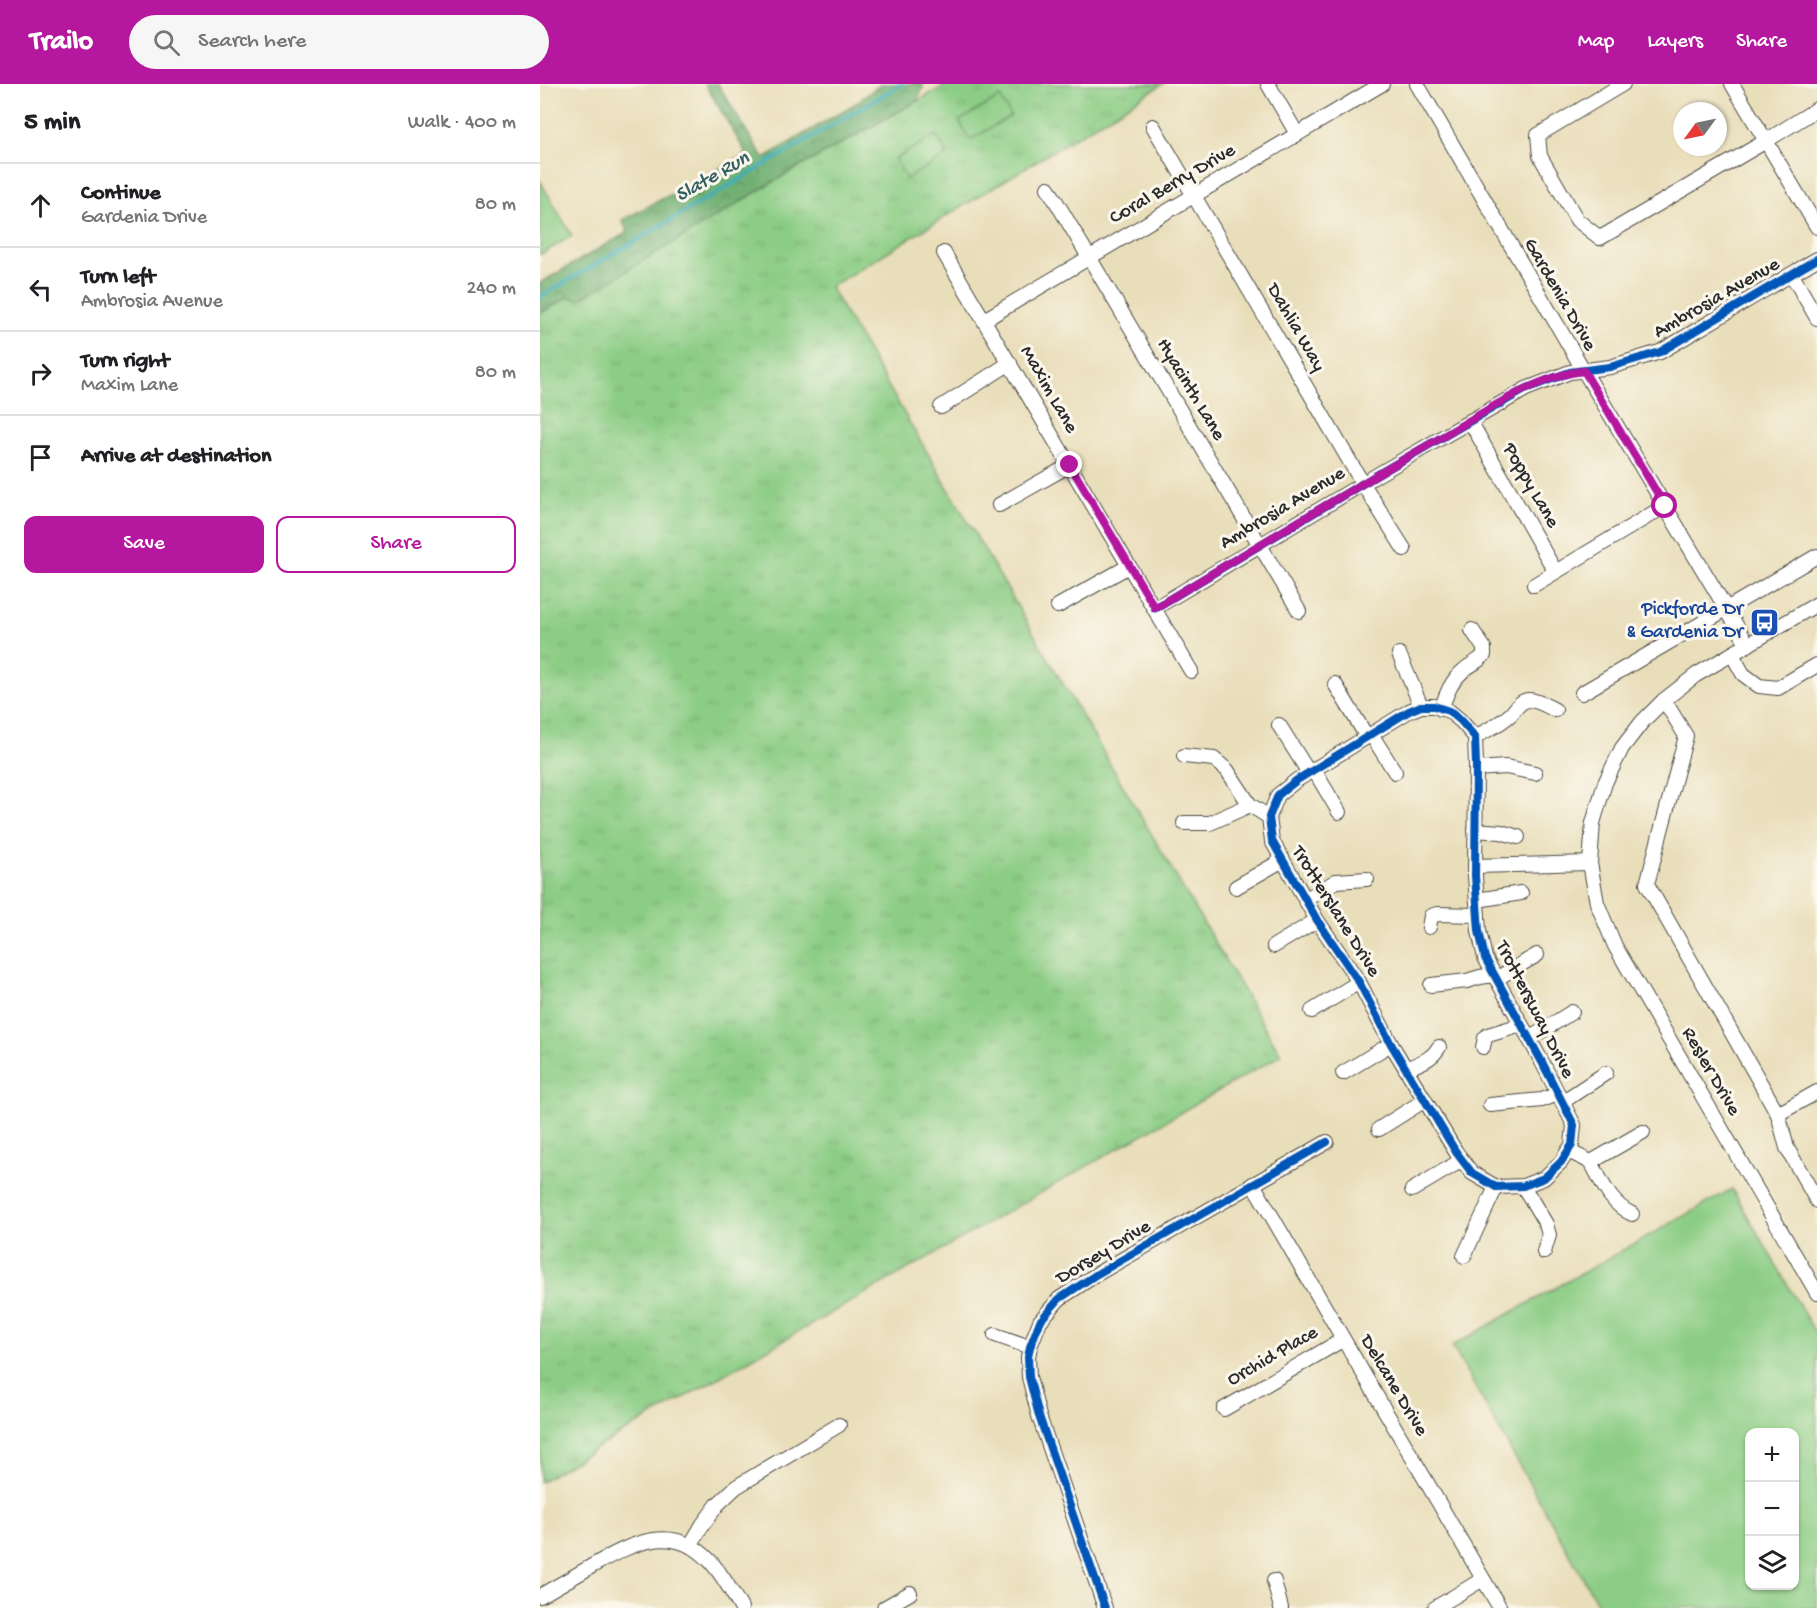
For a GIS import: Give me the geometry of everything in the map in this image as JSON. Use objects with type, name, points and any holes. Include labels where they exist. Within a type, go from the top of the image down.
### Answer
[{"type":"street","points":[[1268,84],[1297,134]]},
{"type":"street","name":"Coral Berry Drive","points":[[984,320],[1382,84]]},
{"type":"street","name":"Gardenia Drive","points":[[1417,84],[1584,371],[1748,645]]},
{"type":"street","points":[[1623,84],[1538,135],[1540,156],[1577,220],[1600,238],[1817,109]]},
{"type":"street","points":[[1732,84],[1817,227]]},
{"type":"street","name":"Dahlia Way","points":[[1153,126],[1363,484],[1404,549]]},
{"type":"street","name":"Hyacinth Lane","points":[[1048,188],[1299,611]]},
{"type":"street","name":"Maxim Lane","points":[[944,253],[1191,671]]},
{"type":"street","name":"Ambrosia Avenue","points":[[1155,608],[1526,388],[1570,372],[1610,367],[1660,352],[1817,259]]},
{"type":"street","points":[[1792,275],[1817,318]]},
{"type":"street","points":[[941,407],[1010,363]]},
{"type":"street","name":"Poppy Lane","points":[[1470,421],[1555,571]]},
{"type":"street","points":[[999,505],[1070,465]]},
{"type":"street","points":[[1534,585],[1665,506]]},
{"type":"street","points":[[1582,693],[1817,555]]},
{"type":"street","points":[[1058,606],[1129,566]]},
{"type":"street","name":"Resler Drive","points":[[1817,604],[1696,675],[1641,722],[1622,748],[1605,783],[1593,823],[1590,863],[1597,903],[1615,946],[1817,1293]]},
{"type":"street","points":[[1432,707],[1454,680],[1484,655],[1484,648],[1472,630]]},
{"type":"street","points":[[1399,654],[1432,707]]},
{"type":"street","points":[[1732,654],[1743,674],[1760,686],[1778,688],[1817,665]]},
{"type":"street","points":[[1335,684],[1395,772]]},
{"type":"street","points":[[1184,756],[1203,756],[1214,759],[1227,770],[1250,805],[1269,817],[1278,795],[1311,771],[1409,711],[1432,707],[1449,711],[1474,737],[1499,723],[1521,703],[1528,700],[1555,711]]},
{"type":"street","points":[[1664,700],[1686,736],[1647,884],[1779,1114],[1787,1148],[1817,1201]]},
{"type":"street","points":[[1279,725],[1339,812]]},
{"type":"street","name":"Trottersway Drive","points":[[1474,737],[1475,866],[1479,930],[1485,958],[1574,1125],[1572,1145],[1568,1151]]},
{"type":"street","points":[[1476,770],[1506,767],[1535,773]]},
{"type":"street","points":[[1184,824],[1210,823],[1250,805]]},
{"type":"street","name":"Trotterslane Drive","points":[[1269,817],[1272,841],[1317,920],[1359,981],[1391,1044],[1425,1101],[1472,1173],[1496,1187]]},
{"type":"street","points":[[1475,830],[1501,832],[1518,837]]},
{"type":"street","points":[[1236,887],[1283,860]]},
{"type":"street","points":[[1475,866],[1590,863]]},
{"type":"street","points":[[1305,900],[1336,881],[1367,879]]},
{"type":"street","points":[[1477,900],[1521,893]]},
{"type":"street","points":[[1429,927],[1431,916],[1437,914],[1478,915]]},
{"type":"street","points":[[1274,946],[1317,920]]},
{"type":"street","points":[[1431,985],[1467,981],[1479,977],[1495,977],[1537,955]]},
{"type":"street","points":[[1312,1011],[1359,981]]},
{"type":"street","points":[[1529,1038],[1572,1012]]},
{"type":"street","points":[[1483,1047],[1488,1035],[1521,1025]]},
{"type":"street","points":[[1343,1073],[1391,1044]]},
{"type":"street","points":[[1406,1069],[1430,1058],[1439,1047]]},
{"type":"street","points":[[1490,1105],[1560,1098],[1606,1073]]},
{"type":"street","points":[[1779,1114],[1817,1092]]},
{"type":"street","points":[[1379,1129],[1425,1101]]},
{"type":"street","points":[[1591,1162],[1642,1132]]},
{"type":"street","name":"Dorsey Drive","points":[[1105,1608],[1039,1416],[1029,1377],[1028,1357],[1040,1321],[1059,1299],[1097,1274],[1327,1142]]},
{"type":"street","points":[[1464,1256],[1496,1187],[1523,1186],[1544,1178],[1561,1162],[1568,1151],[1591,1162],[1613,1201],[1632,1214]]},
{"type":"street","points":[[1412,1190],[1462,1160]]},
{"type":"street","name":"Delcane Drive","points":[[1253,1184],[1500,1608]]},
{"type":"street","points":[[1523,1186],[1546,1224],[1549,1235],[1544,1251]]},
{"type":"street","points":[[994,1335],[1030,1347]]},
{"type":"street","name":"Orchid Place","points":[[1224,1409],[1342,1340]]},
{"type":"street","points":[[690,1546],[718,1504],[736,1487],[839,1425]]},
{"type":"street","points":[[540,1596],[619,1550],[653,1539],[672,1539],[700,1552],[718,1570],[741,1608]]},
{"type":"street","points":[[1435,1608],[1483,1579]]},
{"type":"street","points":[[1274,1581],[1281,1608]]},
{"type":"street","points":[[884,1608],[910,1593]]},
{"type":"green space","points":[[705,84],[718,84],[761,155],[766,157],[856,103],[881,84],[922,84],[923,88],[917,101],[776,180],[579,300],[569,297],[540,313],[540,283],[628,232],[622,220],[744,156],[745,151]]},
{"type":"green space","points":[[948,84],[1163,84],[830,287],[1281,1055],[540,1482],[540,313],[569,297],[579,299],[776,180]]},
{"type":"green space","points":[[1000,97],[1011,116],[970,140],[959,121]]},
{"type":"green space","points":[[936,135],[948,155],[906,179],[895,159]]},
{"type":"green space","points":[[540,181],[572,236],[540,255]]},
{"type":"green space","points":[[1732,1189],[1817,1336],[1817,1608],[1600,1608],[1452,1346]]},
{"type":"waterway","name":"Slate Run","points":[[540,297],[902,84]]},
{"type":"cycle path","points":[[1155,608],[1526,389],[1570,372],[1610,367],[1660,352],[1817,259]]},
{"type":"cycle path","points":[[1421,706],[1434,706],[1449,711],[1475,737],[1475,876],[1479,931],[1485,958],[1574,1125],[1572,1145],[1561,1162],[1544,1178],[1523,1186],[1496,1187],[1472,1173],[1456,1152],[1391,1044],[1359,982],[1317,920],[1272,841],[1269,817],[1278,795],[1297,780],[1409,711],[1421,706]]},
{"type":"cycle path","points":[[1105,1608],[1039,1416],[1029,1377],[1028,1357],[1040,1321],[1059,1299],[1097,1274],[1327,1142]]},
{"type":"place","name":"Pickforde Dr & Gardenia Dr","points":[[1764,622]]},
{"type":"route","points":[[1070,465],[1155,608],[1526,388],[1570,372],[1584,371],[1665,506]]}]
